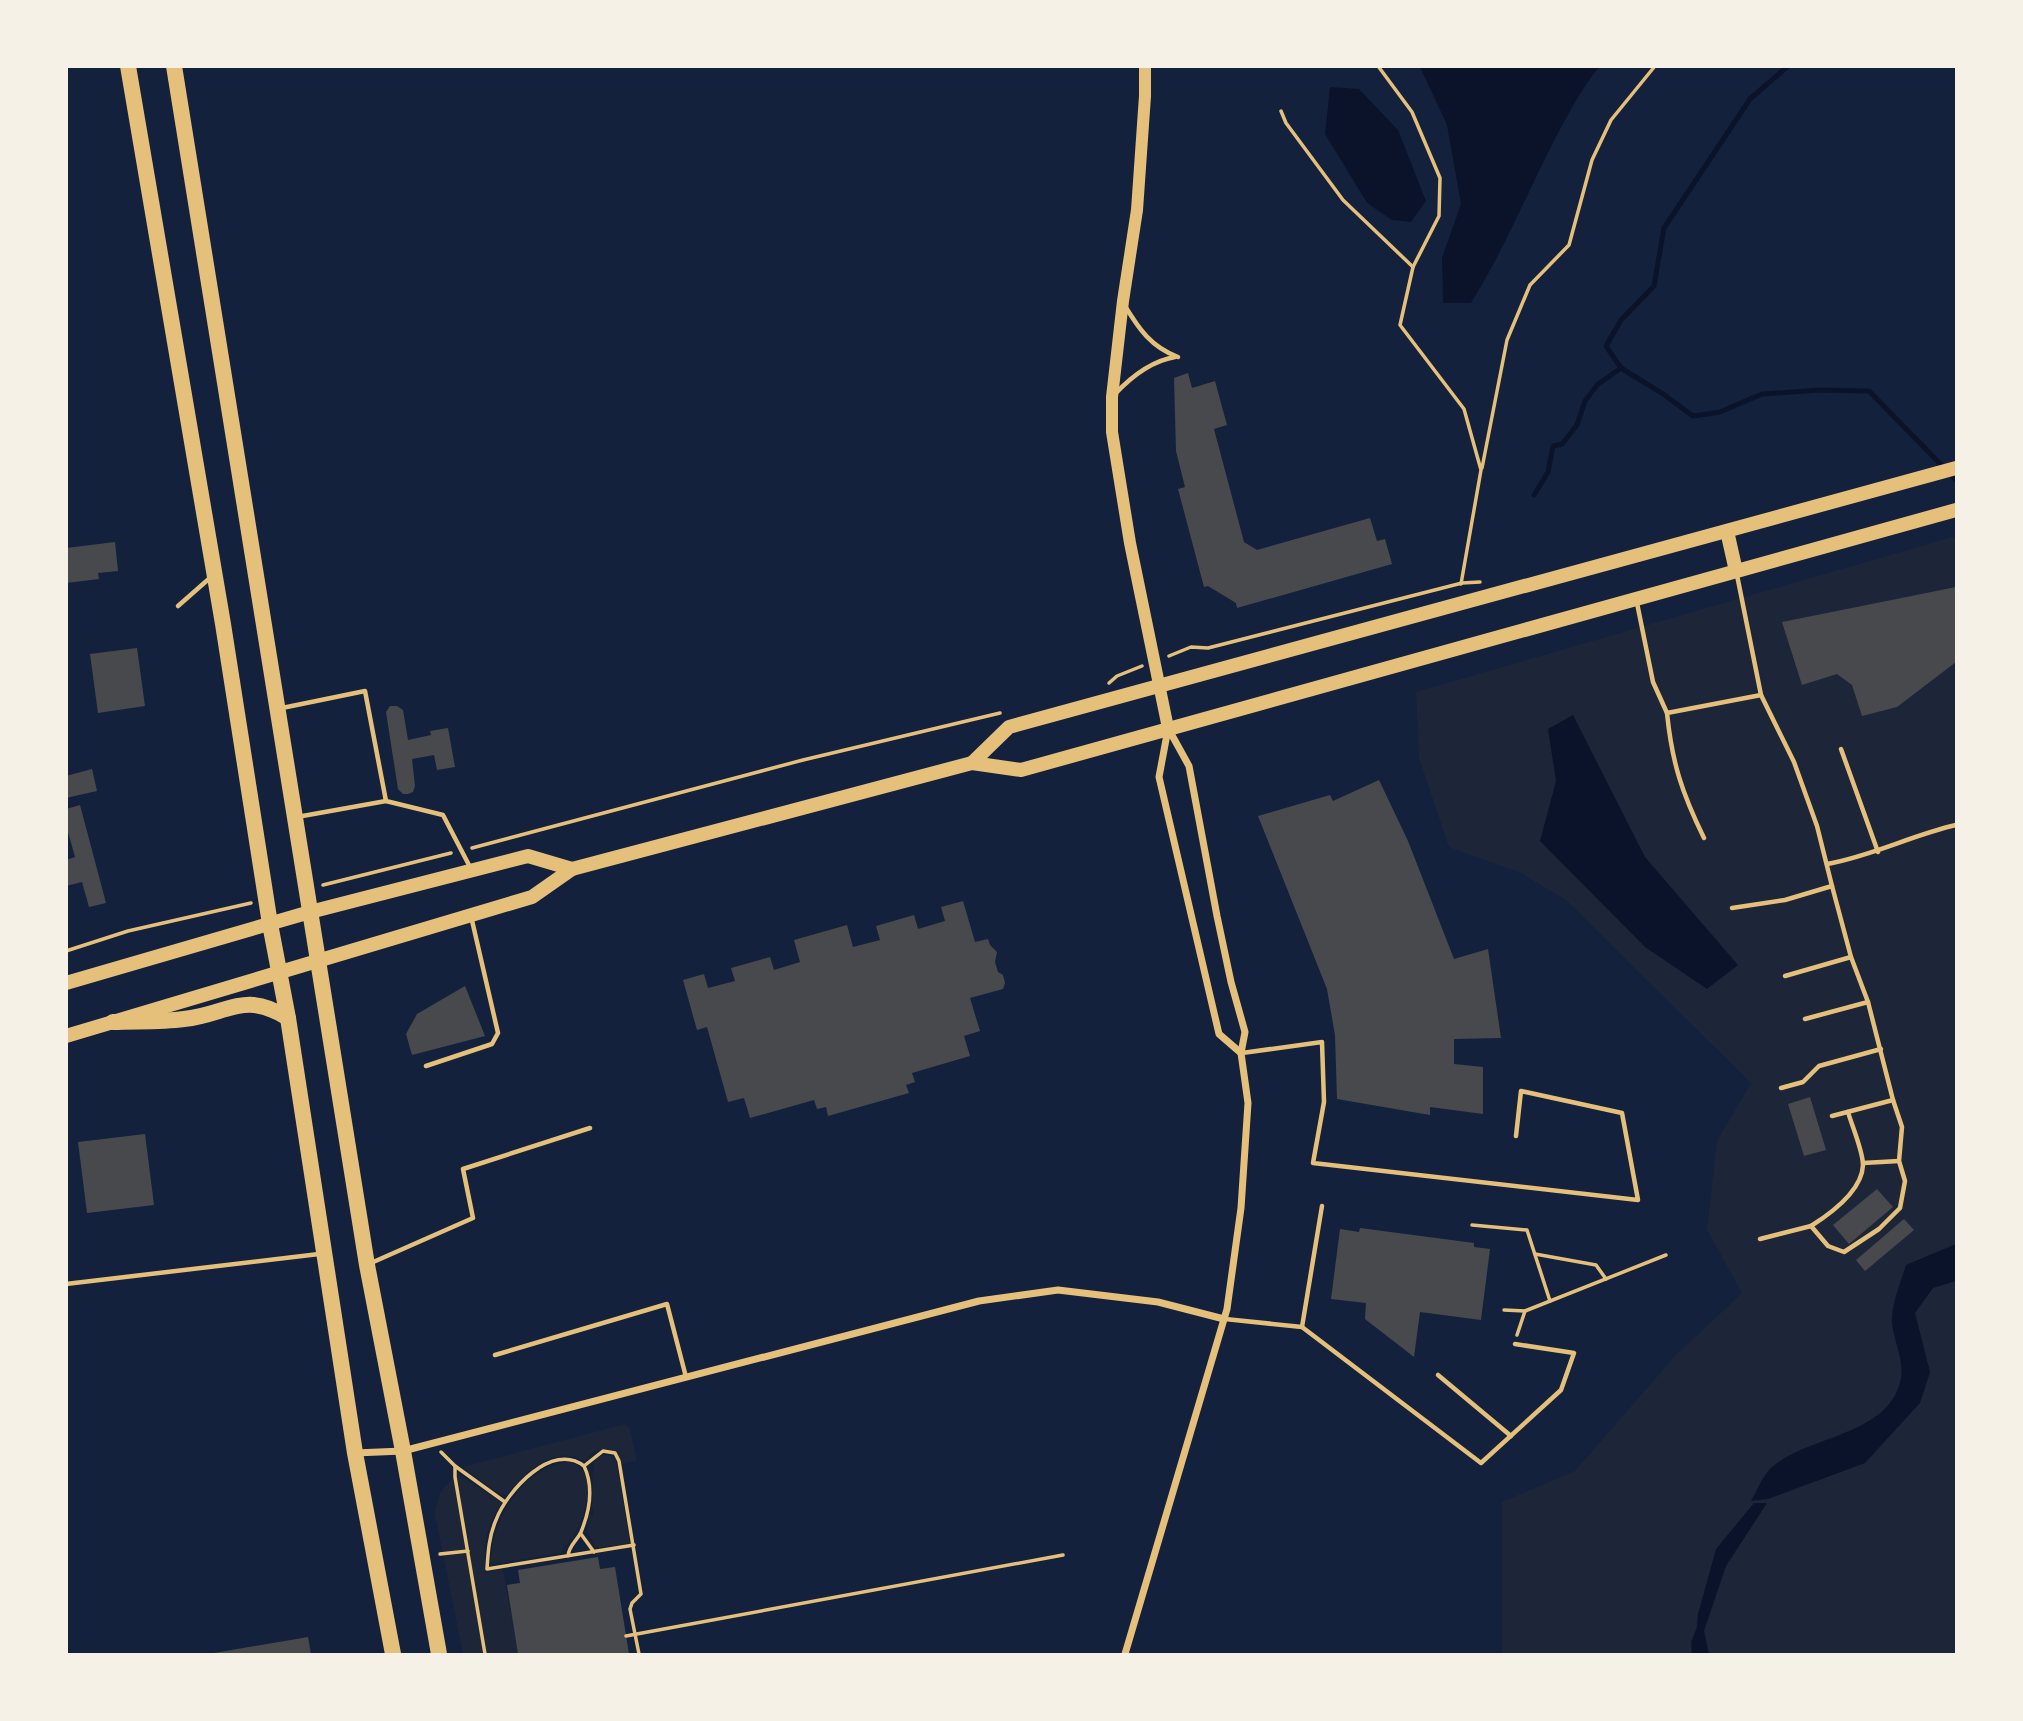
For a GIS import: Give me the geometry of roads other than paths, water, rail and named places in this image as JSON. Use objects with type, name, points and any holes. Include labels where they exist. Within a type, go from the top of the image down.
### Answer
[{"type":"main road","points":[[128,66],[270,924],[288,1018],[355,1453],[393,1654]]},
{"type":"main road","points":[[174,66],[367,1265],[439,1654]]},
{"type":"main road","points":[[972,762],[1009,727],[1956,468]]},
{"type":"main road","points":[[66,1036],[532,897],[572,869],[972,762],[1021,770],[1956,510]]},
{"type":"main road","points":[[1727,531],[1736,571]]},
{"type":"main road","points":[[66,983],[310,912],[528,856],[572,869]]},
{"type":"main road","points":[[113,1022],[187,1019],[245,1003],[274,1009],[288,1018]]},
{"type":"street","points":[[1125,1654],[1224,1319],[1241,1208],[1248,1103],[1241,1054],[1245,1032],[1217,916],[1189,766],[1168,728],[1112,432],[1112,397],[1137,210],[1145,96],[1144,66]]},
{"type":"street","points":[[1168,728],[1158,777],[1219,1034],[1241,1054]]},
{"type":"street","points":[[355,1453],[403,1451],[979,1301],[1058,1290],[1158,1302],[1224,1319]]},
{"type":"lane","points":[[1112,397],[1142,371],[1163,359],[1178,357],[1156,346],[1143,335],[1123,301]]},
{"type":"lane","points":[[1736,571],[1761,695],[1794,762],[1817,826],[1851,957],[1868,1002],[1902,1127],[1899,1161],[1905,1181],[1900,1208],[1879,1229],[1844,1252],[1828,1246],[1811,1226]]},
{"type":"lane","points":[[178,606],[214,575]]},
{"type":"lane","points":[[1636,598],[1653,682],[1667,713],[1675,764],[1686,801],[1704,838]]},
{"type":"lane","points":[[278,708],[365,691],[386,801]]},
{"type":"lane","points":[[1667,713],[1761,695]]},
{"type":"lane","points":[[1841,749],[1878,852]]},
{"type":"lane","points":[[295,817],[386,801],[443,815],[471,869]]},
{"type":"lane","points":[[1827,864],[1878,852],[1911,838],[1956,825]]},
{"type":"lane","points":[[1732,908],[1786,900],[1832,886]]},
{"type":"lane","points":[[426,1066],[492,1044],[498,1033],[471,916]]},
{"type":"lane","points":[[1785,976],[1851,957]]},
{"type":"lane","points":[[1805,1019],[1868,1002]]},
{"type":"lane","points":[[1241,1054],[1322,1042],[1324,1102],[1312,1163],[1638,1200],[1622,1113],[1521,1091],[1516,1136]]},
{"type":"lane","points":[[1780,1088],[1803,1082],[1819,1066],[1881,1049]]},
{"type":"lane","points":[[1832,1116],[1893,1100]]},
{"type":"lane","points":[[1760,1239],[1811,1226],[1834,1212],[1849,1195],[1863,1163],[1848,1112]]},
{"type":"lane","points":[[367,1265],[473,1218],[463,1169],[590,1128]]},
{"type":"lane","points":[[1863,1163],[1899,1161]]},
{"type":"lane","points":[[1302,1327],[1322,1206]]},
{"type":"lane","points":[[66,1284],[325,1253]]},
{"type":"lane","points":[[495,1355],[667,1304],[686,1377]]},
{"type":"lane","points":[[1224,1319],[1302,1327],[1481,1462],[1561,1391],[1574,1353],[1515,1344]]},
{"type":"lane","points":[[1438,1376],[1511,1436]]},
{"type":"waterway","points":[[1788,66],[1750,99],[1664,228],[1654,286],[1621,320],[1606,346],[1621,368],[1693,416],[1720,412],[1762,394],[1820,390],[1869,391],[1956,480]]},
{"type":"waterway","points":[[1534,495],[1548,472],[1553,446],[1562,444],[1577,425],[1585,401],[1597,385],[1621,368]]},
{"type":"waterway","points":[[1694,1654],[1698,1631]]}]
